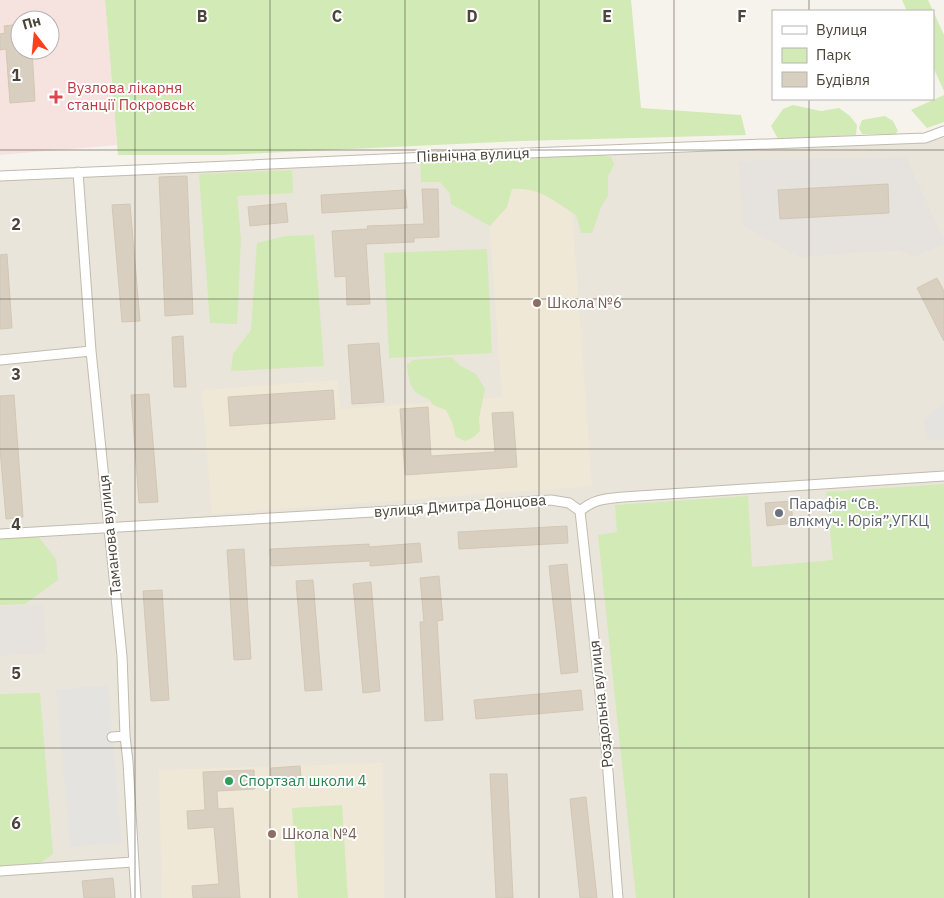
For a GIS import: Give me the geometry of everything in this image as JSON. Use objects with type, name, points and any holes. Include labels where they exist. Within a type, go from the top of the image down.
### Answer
[{"type":"street","name":"Північна вулиця","points":[[0,176],[482,154],[925,138],[944,131]]},
{"type":"street","name":"Таманова вулиця","points":[[78,172],[91,351],[122,656],[125,736],[136,898]]},
{"type":"street","points":[[0,360],[91,351]]},
{"type":"street","points":[[580,511],[589,503],[623,496],[944,476]]},
{"type":"street","name":"вулиця Дмитра Донцова","points":[[0,534],[551,500],[568,503],[580,511]]},
{"type":"street","name":"Роздольна вулиця","points":[[580,511],[605,738],[618,898]]},
{"type":"street","points":[[112,737],[125,736]]},
{"type":"street","points":[[0,871],[133,862]]},
{"type":"shaded area","name":"Вузлова лікарня станції Покровськ","points":[[0,0],[105,0],[117,145],[0,155]]},
{"type":"shaded area","points":[[944,131],[944,898],[0,898],[0,175],[925,138]]},
{"type":"shaded area","points":[[906,157],[944,240],[944,244],[913,257],[899,250],[799,257],[744,226],[738,161]]},
{"type":"shaded area","name":"Школа №6","points":[[569,170],[592,486],[212,514],[202,390],[338,380],[340,409],[502,397],[486,176]]},
{"type":"shaded area","points":[[944,402],[944,439],[926,441],[924,420]]},
{"type":"shaded area","points":[[44,605],[46,653],[0,656],[0,607]]},
{"type":"shaded area","points":[[108,685],[122,843],[70,847],[56,690]]},
{"type":"shaded area","name":"Школа №4","points":[[383,763],[384,898],[162,898],[159,770]]},
{"type":"green space","points":[[105,0],[631,0],[641,108],[741,115],[746,135],[521,141],[222,155],[118,155]]},
{"type":"green space","points":[[902,0],[928,0],[933,10],[907,10]]},
{"type":"green space","points":[[934,13],[944,35],[944,91],[934,69]]},
{"type":"green space","points":[[944,95],[944,122],[927,128],[911,110]]},
{"type":"green space","points":[[793,105],[821,111],[839,108],[850,116],[857,125],[856,135],[778,139],[771,126],[783,109]]},
{"type":"green space","points":[[885,116],[893,121],[898,131],[895,134],[862,134],[859,128],[862,120]]},
{"type":"green space","points":[[599,155],[611,157],[614,165],[608,176],[608,196],[601,207],[592,233],[581,233],[576,215],[538,192],[512,189],[507,207],[490,226],[451,204],[450,194],[440,182],[421,182],[420,162]]},
{"type":"green space","points":[[292,170],[293,193],[237,196],[241,239],[237,324],[210,323],[199,174]]},
{"type":"green space","points":[[314,235],[324,366],[231,371],[233,354],[251,330],[257,243],[285,236]]},
{"type":"green space","points":[[487,249],[492,353],[389,358],[384,253]]},
{"type":"green space","points":[[451,357],[461,366],[476,374],[485,389],[479,418],[480,431],[474,437],[465,441],[456,437],[446,410],[433,405],[428,398],[414,390],[407,365],[413,360]]},
{"type":"green space","points":[[944,484],[944,898],[636,898],[598,535],[617,532],[615,505],[748,496],[752,567],[833,560],[826,492]]},
{"type":"green space","points":[[37,535],[56,559],[58,580],[25,604],[0,605],[0,538]]},
{"type":"green space","points":[[40,693],[53,854],[39,864],[0,866],[0,694]]},
{"type":"green space","points":[[342,805],[348,898],[298,898],[292,808]]},
{"type":"building","points":[[10,25],[10,60],[33,60],[35,101],[10,103],[6,49],[0,50],[0,34],[5,33],[4,26]]},
{"type":"building","points":[[187,176],[193,314],[165,316],[159,177]]},
{"type":"building","points":[[888,184],[889,213],[780,219],[778,190]]},
{"type":"building","points":[[422,189],[438,189],[439,237],[414,238],[414,242],[366,244],[370,304],[347,305],[346,276],[335,277],[332,231],[368,229],[367,226],[424,224]]},
{"type":"building","points":[[405,190],[407,208],[322,213],[321,195]]},
{"type":"building","points":[[286,203],[288,222],[250,226],[248,207]]},
{"type":"building","points":[[130,204],[140,321],[122,322],[112,205]]},
{"type":"building","points":[[7,254],[12,328],[0,329],[0,255]]},
{"type":"building","points":[[937,278],[944,291],[944,341],[917,288]]},
{"type":"building","points":[[183,336],[186,387],[174,387],[172,337]]},
{"type":"building","points":[[379,343],[384,402],[352,404],[348,345]]},
{"type":"building","points":[[333,390],[335,419],[230,426],[228,397]]},
{"type":"building","points":[[149,394],[158,502],[139,503],[131,395]]},
{"type":"building","points":[[14,395],[23,517],[6,519],[0,449],[0,396]]},
{"type":"building","points":[[428,407],[431,456],[495,452],[492,413],[513,412],[517,467],[405,475],[400,409]]},
{"type":"building","name":"Парафія “Св. влкмуч. Юрія”,УГКЦ","points":[[791,501],[793,523],[767,526],[765,503]]},
{"type":"building","points":[[567,526],[568,543],[459,549],[458,532]]},
{"type":"building","points":[[420,543],[422,562],[370,566],[370,561],[271,566],[270,549],[369,544],[369,547]]},
{"type":"building","points":[[244,549],[251,659],[234,660],[227,550]]},
{"type":"building","points":[[567,564],[578,672],[561,674],[549,566]]},
{"type":"building","points":[[439,576],[443,620],[437,621],[443,720],[425,721],[420,622],[424,622],[420,578]]},
{"type":"building","points":[[313,580],[322,690],[305,691],[296,581]]},
{"type":"building","points":[[371,582],[380,691],[363,693],[353,584]]},
{"type":"building","points":[[162,590],[169,700],[151,701],[143,591]]},
{"type":"building","points":[[581,690],[583,710],[476,719],[474,700]]},
{"type":"building","points":[[300,766],[301,777],[271,779],[271,768]]},
{"type":"building","points":[[254,770],[255,789],[217,791],[218,809],[233,808],[240,898],[193,898],[192,886],[219,884],[214,827],[188,829],[187,811],[205,810],[203,772]]},
{"type":"building","points":[[490,774],[507,774],[513,898],[496,898]]},
{"type":"building","points":[[586,797],[597,898],[580,898],[570,799]]},
{"type":"building","points":[[113,878],[115,898],[84,898],[82,881]]},
{"type":"place","name":"Вузлова лікарня станції Покровськ","points":[[56,97]]},
{"type":"place","name":"Школа №6","points":[[537,303]]},
{"type":"place","name":"Парафія “Св. влкмуч. Юрія”,УГКЦ","points":[[779,513]]},
{"type":"place","name":"Спортзал школи 4","points":[[229,781]]},
{"type":"place","name":"Школа №4","points":[[272,834]]}]
